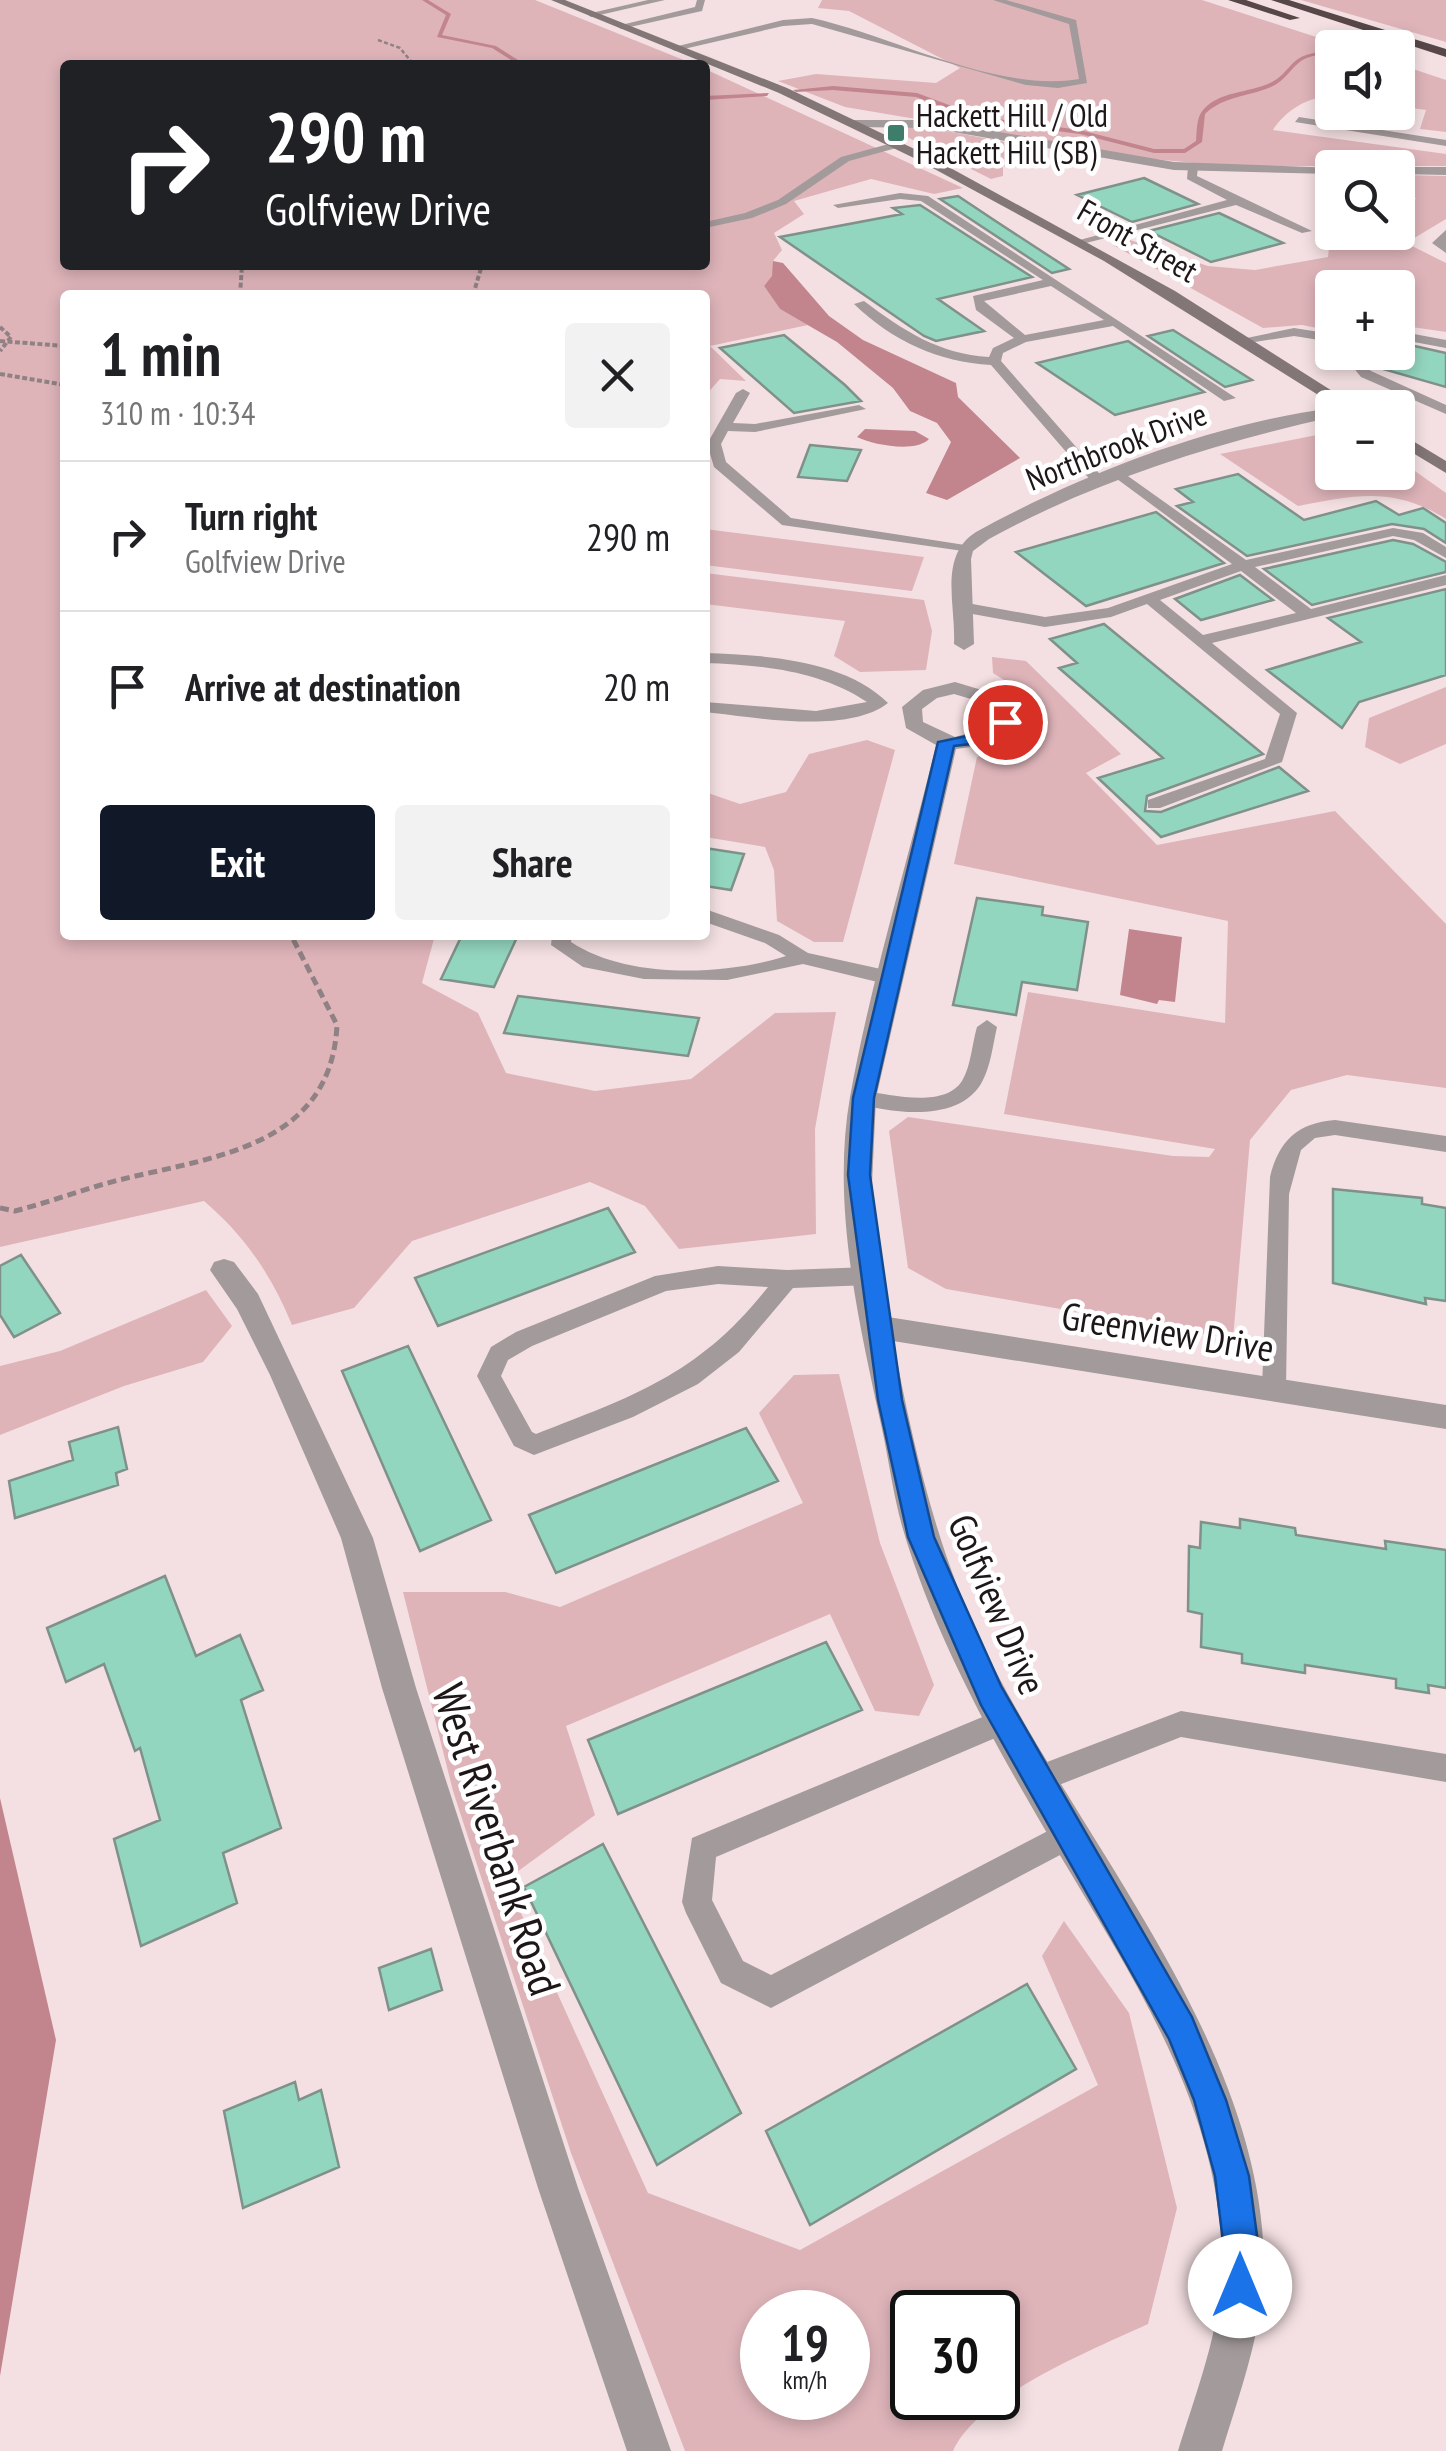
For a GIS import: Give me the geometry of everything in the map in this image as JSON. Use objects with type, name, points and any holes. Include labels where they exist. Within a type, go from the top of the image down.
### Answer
[{"type":"highway","points":[[1234,0],[1330,30]]},
{"type":"highway","points":[[1277,0],[1446,53]]},
{"type":"highway","points":[[1415,57],[1446,67]]},
{"type":"main road","name":"Front Street","points":[[556,0],[703,60]]},
{"type":"main road","name":"Front Street","points":[[710,63],[853,123],[1082,242],[1248,340],[1324,390]]},
{"type":"main road","points":[[1415,448],[1446,468]]},
{"type":"street","points":[[853,123],[930,124],[1194,168],[1315,170]]},
{"type":"street","points":[[1415,170],[1446,171]]},
{"type":"street","name":"Northbrook Drive","points":[[965,549],[1058,495],[1118,472],[1219,436],[1315,416]]},
{"type":"street","points":[[964,644],[967,608],[961,577],[965,549]]},
{"type":"street","points":[[956,688],[988,698],[1004,713],[1000,730],[991,737],[946,742],[913,724],[912,707],[930,694],[956,688]]},
{"type":"street","name":"Golfview Drive","points":[[946,742],[864,1098],[859,1175],[870,1276],[921,1537],[1004,1721],[1181,2028],[1210,2100],[1232,2176],[1241,2275],[1233,2341],[1200,2451]]},
{"type":"street","name":"West Riverbank Road","points":[[224,1270],[248,1302],[286,1375],[357,1538],[399,1688],[558,2188],[648,2451]]},
{"type":"street","name":"Greenview Drive","points":[[878,1327],[1446,1417]]},
{"type":"lane","points":[[592,14],[661,0]]},
{"type":"lane","points":[[621,26],[699,8],[701,0]]},
{"type":"lane","points":[[675,48],[782,23],[812,21],[1018,80],[1074,84],[1084,80],[1073,22],[997,0]]},
{"type":"lane","points":[[1299,120],[1446,142]]},
{"type":"lane","points":[[710,224],[748,216],[782,202],[845,159],[896,144]]},
{"type":"lane","points":[[1194,168],[1191,177],[1306,230]]},
{"type":"lane","points":[[838,205],[900,196],[924,198],[1229,398]]},
{"type":"lane","points":[[1082,242],[1237,201]]},
{"type":"lane","points":[[1446,233],[1438,243],[1446,250]]},
{"type":"lane","points":[[1023,339],[977,299],[1052,282]]},
{"type":"lane","points":[[860,304],[924,350],[966,360],[995,361],[1098,480]]},
{"type":"lane","points":[[995,361],[998,351],[1023,339],[1115,322]]},
{"type":"lane","points":[[1248,340],[1294,332],[1315,335]]},
{"type":"lane","points":[[1415,338],[1446,344]]},
{"type":"lane","points":[[1362,370],[1446,410]]},
{"type":"lane","points":[[742,393],[714,444],[719,464],[787,522],[965,549]]},
{"type":"lane","points":[[724,427],[755,428],[859,409]]},
{"type":"lane","points":[[1118,472],[1305,612]]},
{"type":"lane","points":[[967,608],[1045,622],[1111,612],[1243,565],[1393,532],[1418,536],[1446,554]]},
{"type":"lane","points":[[1200,642],[1305,612],[1446,580]]},
{"type":"lane","points":[[1150,598],[1288,713],[1273,762],[1154,804]]},
{"type":"lane","points":[[710,659],[824,675],[860,688],[880,702],[912,707]]},
{"type":"lane","points":[[710,708],[828,715],[858,712],[880,702]]},
{"type":"lane","points":[[710,918],[772,939],[802,958],[890,978]]},
{"type":"lane","points":[[561,940],[560,945],[591,963],[632,969],[715,974],[771,970],[802,958]]},
{"type":"lane","points":[[864,1098],[934,1104],[965,1091],[973,1083],[986,1026]]},
{"type":"lane","points":[[1274,1388],[1278,1194],[1284,1163],[1294,1144],[1310,1130],[1341,1127],[1446,1144]]},
{"type":"lane","points":[[787,1279],[753,1323],[710,1364],[664,1391],[534,1444],[523,1439],[489,1376],[499,1354],[524,1339],[663,1282],[718,1274],[787,1279],[870,1276]]},
{"type":"lane","points":[[1004,1721],[702,1848],[697,1902],[732,1972],[771,1992],[1069,1835]]},
{"type":"lane","points":[[1036,1780],[1181,1724],[1446,1768]]},
{"type":"path","points":[[378,40],[400,48],[410,60]]},
{"type":"path","points":[[0,327],[8,332],[9,342]]},
{"type":"path","points":[[0,341],[60,346]]},
{"type":"path","points":[[0,351],[9,342]]},
{"type":"path","points":[[0,374],[60,383]]},
{"type":"path","points":[[0,1208],[15,1210],[235,1152],[282,1133],[298,1119],[322,1080],[337,1025],[294,940]]},
{"type":"shaded area","points":[[0,0],[535,0],[684,60],[60,60],[60,270],[710,270],[710,71],[963,188],[934,194],[871,179],[794,201],[804,214],[774,233],[782,250],[773,261],[773,276],[764,286],[780,309],[808,325],[710,346],[710,290],[60,290],[60,940],[434,940],[422,983],[478,1013],[506,1073],[595,1091],[691,1079],[775,1013],[836,1012],[815,1129],[816,1234],[679,1249],[645,1206],[590,1182],[412,1241],[354,1308],[292,1325],[256,1258],[204,1201],[0,1247]]},
{"type":"shaded area","points":[[822,0],[1202,0],[1315,37],[1315,99],[1284,116],[1273,130],[1446,154],[1446,166],[1415,166],[1415,150],[1315,150],[1315,166],[1226,166],[1153,159],[845,107],[778,81],[816,74],[936,83],[960,68],[849,11],[818,8]]},
{"type":"shaded area","points":[[1301,0],[1446,0],[1446,42]]},
{"type":"shaded area","points":[[1415,70],[1446,80],[1446,132],[1420,129],[1426,110],[1415,108]]},
{"type":"shaded area","points":[[906,125],[1044,149],[1003,167],[1003,176],[991,179],[889,128]]},
{"type":"shaded area","points":[[1415,175],[1446,176],[1446,219],[1415,238],[1415,199]]},
{"type":"shaded area","points":[[1127,239],[1208,266],[1255,270],[1328,257],[1329,250],[1415,248],[1446,263],[1446,332],[1415,327],[1415,270],[1315,270],[1315,328],[1263,328],[1113,245]]},
{"type":"shaded area","points":[[773,261],[783,263],[829,316],[863,340],[956,383],[958,397],[1020,458],[947,500],[926,493],[951,442],[937,423],[910,411],[893,388],[837,342],[780,309],[764,286],[772,276]]},
{"type":"shaded area","points":[[710,346],[746,381],[720,379],[710,390]]},
{"type":"shaded area","points":[[865,429],[915,431],[929,439],[915,446],[883,445],[857,437]]},
{"type":"shaded area","points":[[1315,435],[1315,490],[1415,490],[1415,471],[1446,493],[1446,519],[1391,497],[1356,497],[1298,506],[1220,454]]},
{"type":"shaded area","points":[[710,530],[924,557],[912,591],[710,566]]},
{"type":"shaded area","points":[[710,574],[924,600],[932,631],[926,670],[860,672],[834,656],[845,621],[710,605]]},
{"type":"shaded area","points":[[992,657],[1026,661],[1121,754],[1086,773],[1157,845],[1335,811],[1446,924],[1446,1088],[1347,1075],[1291,1090],[1250,1140],[1233,1339],[946,1289],[908,1268],[889,1131],[908,1117],[1173,1156],[1209,1157],[1215,1149],[1004,1114],[1028,992],[1225,1023],[1228,921],[954,864],[977,757],[1006,749],[1036,727],[1034,699],[993,673]]},
{"type":"shaded area","points":[[1446,687],[1446,744],[1400,764],[1365,747],[1369,718]]},
{"type":"shaded area","points":[[867,740],[895,750],[843,942],[814,942],[777,921],[774,870],[765,847],[710,838],[710,794],[740,804],[786,792],[809,754]]},
{"type":"shaded area","points":[[1129,929],[1182,937],[1175,1002],[1159,1000],[1157,1004],[1120,995]]},
{"type":"shaded area","points":[[206,1290],[232,1326],[203,1362],[124,1386],[0,1435],[0,1366],[60,1351]]},
{"type":"shaded area","points":[[839,1374],[880,1543],[934,1685],[919,1716],[875,1711],[830,1614],[566,1726],[595,1815],[506,1880],[648,2193],[800,2250],[1098,2085],[1042,1956],[1064,1921],[1129,2013],[1177,2208],[1148,2324],[1020,2388],[1020,2290],[890,2290],[890,2420],[977,2420],[953,2451],[685,2451],[571,2153],[453,1791],[403,1592],[505,1592],[560,1607],[803,1503],[759,1413],[794,1375]]},
{"type":"shaded area","points":[[0,1798],[56,2040],[0,2376]]},
{"type":"building","points":[[1144,178],[1198,204],[1132,222],[1077,195]]},
{"type":"building","points":[[958,196],[1069,269],[1052,273],[940,199]]},
{"type":"building","points":[[920,205],[1032,277],[938,299],[984,331],[936,341],[924,336],[780,237],[902,214],[893,208]]},
{"type":"building","points":[[1219,213],[1283,243],[1211,262],[1149,231]]},
{"type":"building","points":[[1173,330],[1252,380],[1225,387],[1148,336]]},
{"type":"building","points":[[784,335],[861,401],[794,413],[720,348]]},
{"type":"building","points":[[1128,341],[1204,392],[1115,415],[1037,363]]},
{"type":"building","points":[[1415,346],[1446,353],[1446,387],[1386,370],[1415,370]]},
{"type":"building","points":[[810,445],[861,450],[847,481],[798,477]]},
{"type":"building","points":[[1238,474],[1304,520],[1376,501],[1399,515],[1423,508],[1446,523],[1446,543],[1424,529],[1392,524],[1247,556],[1177,506],[1193,502],[1176,489]]},
{"type":"building","points":[[1156,512],[1224,563],[1086,606],[1016,552]]},
{"type":"building","points":[[1393,540],[1413,544],[1446,562],[1446,572],[1312,605],[1264,569]]},
{"type":"building","points":[[1240,575],[1273,600],[1201,620],[1175,599]]},
{"type":"building","points":[[1446,589],[1446,675],[1359,702],[1342,728],[1267,670],[1361,642],[1328,618]]},
{"type":"building","points":[[1104,624],[1263,754],[1147,796],[1145,811],[1161,812],[1279,767],[1308,791],[1161,837],[1098,778],[1163,758],[1059,668],[1077,663],[1050,639]]},
{"type":"building","points":[[710,849],[744,854],[731,890],[710,887]]},
{"type":"building","points":[[977,898],[1043,907],[1042,915],[1088,922],[1077,990],[1022,982],[1016,1015],[953,1005]]},
{"type":"building","points":[[460,940],[516,940],[494,987],[441,979]]},
{"type":"building","points":[[518,996],[699,1018],[688,1056],[504,1033]]},
{"type":"building","points":[[1333,1189],[1422,1198],[1422,1204],[1446,1208],[1446,1301],[1425,1298],[1426,1304],[1333,1283]]},
{"type":"building","points":[[608,1208],[635,1252],[438,1326],[415,1278]]},
{"type":"building","points":[[21,1255],[60,1313],[14,1337],[0,1315],[0,1266]]},
{"type":"building","points":[[408,1346],[491,1520],[420,1551],[342,1371]]},
{"type":"building","points":[[118,1427],[127,1469],[116,1473],[118,1485],[15,1518],[9,1481],[73,1460],[69,1442]]},
{"type":"building","points":[[746,1428],[778,1481],[556,1573],[529,1515]]},
{"type":"building","points":[[1240,1519],[1295,1528],[1296,1535],[1386,1549],[1385,1541],[1446,1550],[1446,1688],[1428,1685],[1429,1693],[1396,1688],[1396,1679],[1305,1665],[1305,1673],[1242,1663],[1242,1654],[1201,1647],[1202,1614],[1188,1611],[1189,1546],[1200,1548],[1201,1522],[1240,1528]]},
{"type":"building","points":[[165,1576],[196,1656],[240,1635],[263,1690],[241,1700],[281,1828],[223,1853],[237,1903],[141,1946],[114,1839],[160,1820],[140,1748],[135,1751],[104,1664],[66,1682],[47,1628]]},
{"type":"building","points":[[826,1642],[862,1710],[618,1814],[588,1740]]},
{"type":"building","points":[[603,1844],[741,2113],[657,2165],[524,1887]]},
{"type":"building","points":[[431,1949],[442,1990],[389,2010],[379,1968]]},
{"type":"building","points":[[1027,1984],[1076,2069],[810,2225],[766,2131]]},
{"type":"building","points":[[295,2082],[299,2100],[321,2090],[339,2167],[243,2208],[224,2111]]},
{"type":"waterway","points":[[424,0],[449,14],[439,36],[494,47],[515,60]]},
{"type":"waterway","points":[[796,90],[833,88],[917,95],[980,119],[1080,132],[1154,151],[1185,151],[1199,142],[1202,114],[1218,101],[1273,84],[1300,60],[1315,55]]},
{"type":"waterway","points":[[710,98],[767,94]]},
{"type":"place","name":"Hackett Hill / Old Hackett Hill (SB)","points":[[896,133]]},
{"type":"route","points":[[1005,722],[991,737],[978,742],[946,742],[866,1078],[858,1140],[860,1210],[890,1400],[921,1537],[991,1696],[1181,2028],[1210,2100],[1232,2176],[1243,2258],[1240,2286]]}]
